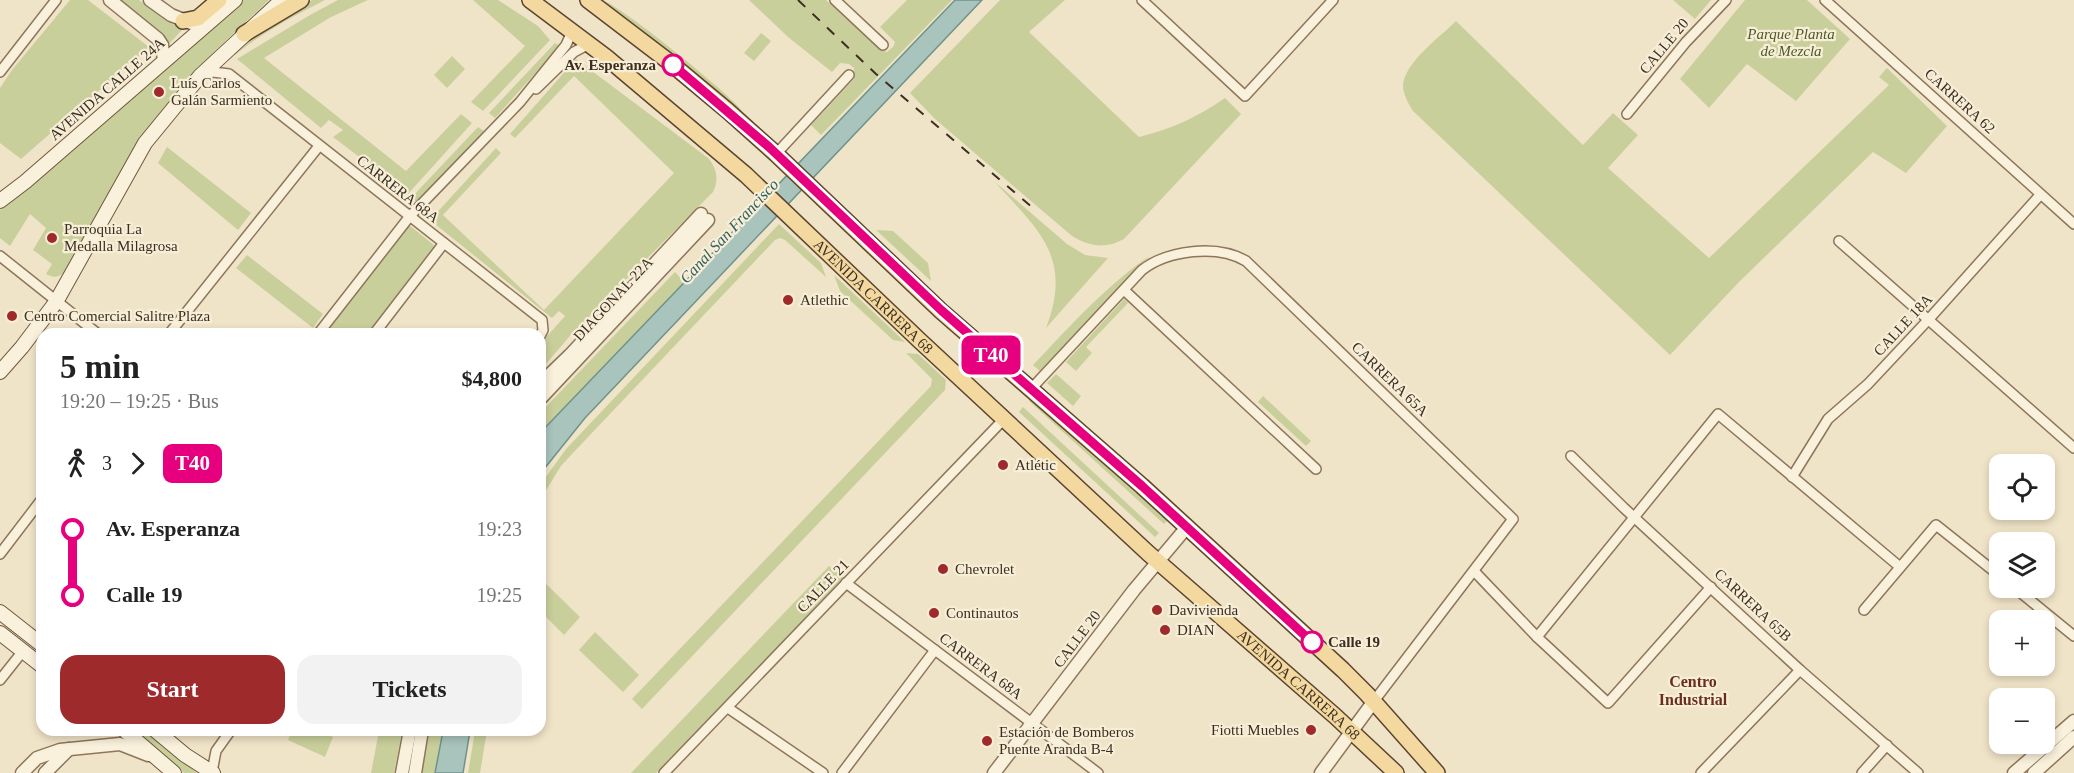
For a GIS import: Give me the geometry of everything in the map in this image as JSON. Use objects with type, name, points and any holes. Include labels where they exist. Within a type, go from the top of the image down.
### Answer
[{"type":"main road","points":[[183,21],[198,18],[219,0]]},
{"type":"main road","points":[[208,23],[227,0]]},
{"type":"main road","name":"AVENIDA CALLE 24A","points":[[0,201],[40,170],[235,0]]},
{"type":"main road","points":[[36,328],[56,302],[145,143],[198,78],[282,0]]},
{"type":"main road","points":[[244,34],[302,0]]},
{"type":"main road","name":"AVENIDA CARRERA 68","points":[[530,0],[589,44],[721,153],[1158,561],[1396,773]]},
{"type":"main road","points":[[588,0],[675,67],[776,154],[941,310],[1187,527],[1343,670],[1374,701],[1437,773]]},
{"type":"main road","points":[[0,372],[36,328]]},
{"type":"main road","points":[[0,612],[36,640]]},
{"type":"main road","points":[[0,633],[36,661]]},
{"type":"main road","points":[[131,736],[168,768]]},
{"type":"main road","points":[[161,736],[212,773]]},
{"type":"street","points":[[0,72],[56,0]]},
{"type":"street","points":[[110,0],[158,39],[162,45],[164,61]]},
{"type":"street","points":[[150,0],[183,21],[208,23]]},
{"type":"street","points":[[835,0],[883,45]]},
{"type":"street","points":[[1142,0],[1245,96],[1333,0]]},
{"type":"street","name":"CALLE 20","points":[[1627,114],[1686,42],[1726,0]]},
{"type":"street","name":"CARRERA 62","points":[[1825,0],[2074,224]]},
{"type":"street","points":[[323,328],[410,216],[520,102],[566,45],[570,36],[569,29]]},
{"type":"street","points":[[520,102],[549,78],[574,52],[589,44]]},
{"type":"street","points":[[198,78],[213,72],[229,74],[225,57],[227,49]]},
{"type":"street","name":"CARRERA 68A","points":[[229,74],[542,320],[542,328]]},
{"type":"street","points":[[776,154],[849,75]]},
{"type":"street","points":[[175,328],[319,146]]},
{"type":"street","name":"CALLE 18A","points":[[1792,477],[1828,419],[1868,384],[2040,195]]},
{"type":"street","name":"DIAGONAL 22A","points":[[546,378],[704,217],[546,392]]},
{"type":"street","points":[[1839,241],[2074,448]]},
{"type":"street","points":[[379,328],[444,243]]},
{"type":"street","name":"CARRERA 65A","points":[[1124,290],[1152,262],[1172,256],[1217,250],[1235,254],[1246,261],[1513,519],[1474,571]]},
{"type":"street","points":[[0,256],[90,328]]},
{"type":"street","points":[[1031,389],[1124,290],[1317,469]]},
{"type":"street","points":[[1537,637],[1718,414],[1900,567]]},
{"type":"street","name":"CALLE 21","points":[[664,773],[1004,419]]},
{"type":"street","name":"CARRERA 65B","points":[[1571,456],[1800,670],[1918,773]]},
{"type":"street","points":[[0,554],[36,507]]},
{"type":"street","points":[[1864,610],[1936,525],[1989,567]]},
{"type":"street","name":"CALLE 20","points":[[994,773],[1127,598],[1187,527]]},
{"type":"street","points":[[1321,773],[1474,571],[1537,637],[1608,703],[1711,587]]},
{"type":"street","name":"CARRERA 68A","points":[[846,583],[1098,773]]},
{"type":"street","points":[[2027,598],[2074,636]]},
{"type":"street","points":[[842,773],[936,650]]},
{"type":"street","points":[[0,680],[23,651]]},
{"type":"street","points":[[1701,773],[1800,670]]},
{"type":"street","points":[[728,708],[823,773]]},
{"type":"street","points":[[2014,773],[2074,721]]},
{"type":"street","points":[[212,773],[216,751],[227,736]]},
{"type":"street","points":[[402,773],[409,736]]},
{"type":"street","points":[[415,773],[421,736]]},
{"type":"street","points":[[2034,773],[2074,737]]},
{"type":"street","points":[[22,773],[43,755],[54,751],[120,744],[134,748],[168,768]]},
{"type":"street","points":[[1862,773],[1887,746]]},
{"type":"street","points":[[45,773],[69,749]]},
{"type":"green space","points":[[70,0],[88,0],[149,47],[21,159],[0,143],[0,88],[12,70]]},
{"type":"green space","points":[[117,0],[139,0],[183,29],[167,46],[164,35]]},
{"type":"green space","points":[[243,0],[269,0],[192,75],[67,270],[57,276],[46,274],[52,264],[33,250],[46,228],[30,214],[10,246],[0,238],[0,210]]},
{"type":"green space","points":[[312,0],[325,0],[290,18],[235,55],[231,53],[273,21]]},
{"type":"green space","points":[[338,0],[368,0],[331,17],[264,58],[406,171],[461,114],[472,123],[408,194],[333,137],[343,130],[329,120],[321,128],[237,59]]},
{"type":"green space","points":[[473,0],[498,0],[538,26],[550,40],[483,111],[471,102],[525,46]]},
{"type":"green space","points":[[602,0],[630,17],[675,51],[742,111]]},
{"type":"green space","points":[[749,0],[826,0],[879,49],[887,52],[895,42],[880,27],[907,0],[952,0],[821,135],[811,125],[854,79],[854,68],[849,64],[840,63],[832,72],[788,37]]},
{"type":"green space","points":[[1000,0],[1065,0],[1029,32],[1139,137],[1184,122],[1225,98],[1241,114],[1124,239],[1111,244],[1098,245],[1085,243],[1072,236],[935,119],[910,93]]},
{"type":"green space","points":[[1673,0],[1711,0],[1695,19]]},
{"type":"green space","name":"Parque Planta de Mezcla","points":[[1745,0],[1807,0],[1850,39],[1796,101],[1747,64],[1709,108],[1680,79]]},
{"type":"green space","points":[[1456,21],[1583,145],[1613,113],[1638,135],[1608,168],[1709,258],[1889,85],[1879,77],[1887,68],[1947,126],[1906,173],[1873,152],[1739,282],[1670,355],[1413,111],[1404,92],[1405,76],[1416,59]]},
{"type":"green space","points":[[761,33],[771,41],[754,61],[744,53]]},
{"type":"green space","points":[[555,43],[560,46],[495,118],[489,113]]},
{"type":"green space","points":[[452,56],[465,69],[447,88],[434,75]]},
{"type":"green space","points":[[576,59],[708,158],[715,170],[716,183],[713,192],[569,337],[546,364],[546,337],[565,316],[559,311],[552,318],[430,220],[496,148],[501,153],[443,215],[544,310],[674,173],[574,76],[515,138],[510,134]]},
{"type":"green space","points":[[478,127],[484,131],[417,202],[411,198]]},
{"type":"green space","points":[[167,147],[251,213],[238,230],[158,163]]},
{"type":"green space","points":[[995,182],[1067,244],[1085,255],[1108,258],[1046,328],[1056,282],[1053,264],[1038,231]]},
{"type":"green space","points":[[779,224],[821,263],[826,277],[785,240],[780,238],[775,240],[561,466],[546,490],[546,477],[566,449]]},
{"type":"green space","points":[[409,225],[435,246],[372,328],[329,328]]},
{"type":"green space","points":[[876,230],[893,231],[928,263],[931,281]]},
{"type":"green space","points":[[247,255],[323,314],[313,328],[236,268]]},
{"type":"green space","points":[[1149,256],[1041,372],[1033,365],[1102,294]]},
{"type":"green space","points":[[675,272],[685,283],[546,427],[546,407]]},
{"type":"green space","points":[[834,275],[905,342],[893,340],[840,291]]},
{"type":"green space","points":[[1124,299],[1128,303],[1086,347],[1092,353],[1076,371],[1066,362]]},
{"type":"green space","points":[[906,353],[918,354],[946,380],[945,390],[642,709],[632,699],[931,386],[932,379]]},
{"type":"green space","points":[[1056,374],[1081,396],[1073,406],[1047,383]]},
{"type":"green space","points":[[1263,396],[1311,441],[1306,446],[1258,402]]},
{"type":"green space","points":[[1030,400],[1169,519],[1164,524]]},
{"type":"green space","points":[[1023,407],[1159,533],[1155,537],[1019,412]]},
{"type":"green space","points":[[829,566],[844,578],[656,773],[631,773]]},
{"type":"green space","points":[[546,584],[580,617],[564,635],[546,617]]},
{"type":"green space","points":[[595,632],[639,675],[623,692],[579,650]]},
{"type":"green space","points":[[138,736],[149,736],[197,773],[184,773]]},
{"type":"green space","points":[[290,736],[333,737],[325,757],[288,740]]},
{"type":"green space","points":[[378,736],[401,736],[394,773],[371,773]]},
{"type":"green space","points":[[427,736],[442,736],[435,773],[419,773]]},
{"type":"green space","points":[[474,736],[486,736],[480,773],[468,773]]},
{"type":"water","points":[[955,0],[982,0],[585,418],[546,467],[546,427]]},
{"type":"water","points":[[442,736],[469,736],[463,773],[435,773]]},
{"type":"railway","points":[[798,0],[876,74],[1033,208]]},
{"type":"bus line","name":"T40","points":[[673,65],[769,147],[941,310],[1142,486],[1312,642]]},
{"type":"place","name":"Av. Esperanza","points":[[673,65]]},
{"type":"place","name":"Luís Carlos Galán Sarmiento","points":[[159,92]]},
{"type":"place","name":"Parroquia La Medalla Milagrosa","points":[[52,238]]},
{"type":"place","name":"Atlethic","points":[[788,300]]},
{"type":"place","name":"Centro Comercial Salitre Plaza","points":[[12,316]]},
{"type":"place","name":"Atlétic","points":[[1003,465]]},
{"type":"place","name":"Chevrolet","points":[[943,569]]},
{"type":"place","name":"Davivienda","points":[[1157,610]]},
{"type":"place","name":"Continautos","points":[[934,613]]},
{"type":"place","name":"DIAN","points":[[1165,630]]},
{"type":"place","name":"Calle 19","points":[[1312,642]]},
{"type":"place","name":"Fiotti Muebles","points":[[1311,730]]},
{"type":"place","name":"Estación de Bomberos Puente Aranda B-4","points":[[987,741]]},
{"type":"district","name":"Centro Industrial","points":[[1693,690]]},
{"type":"water label","name":"Canal San Francisco","points":[[729,231]]}]
